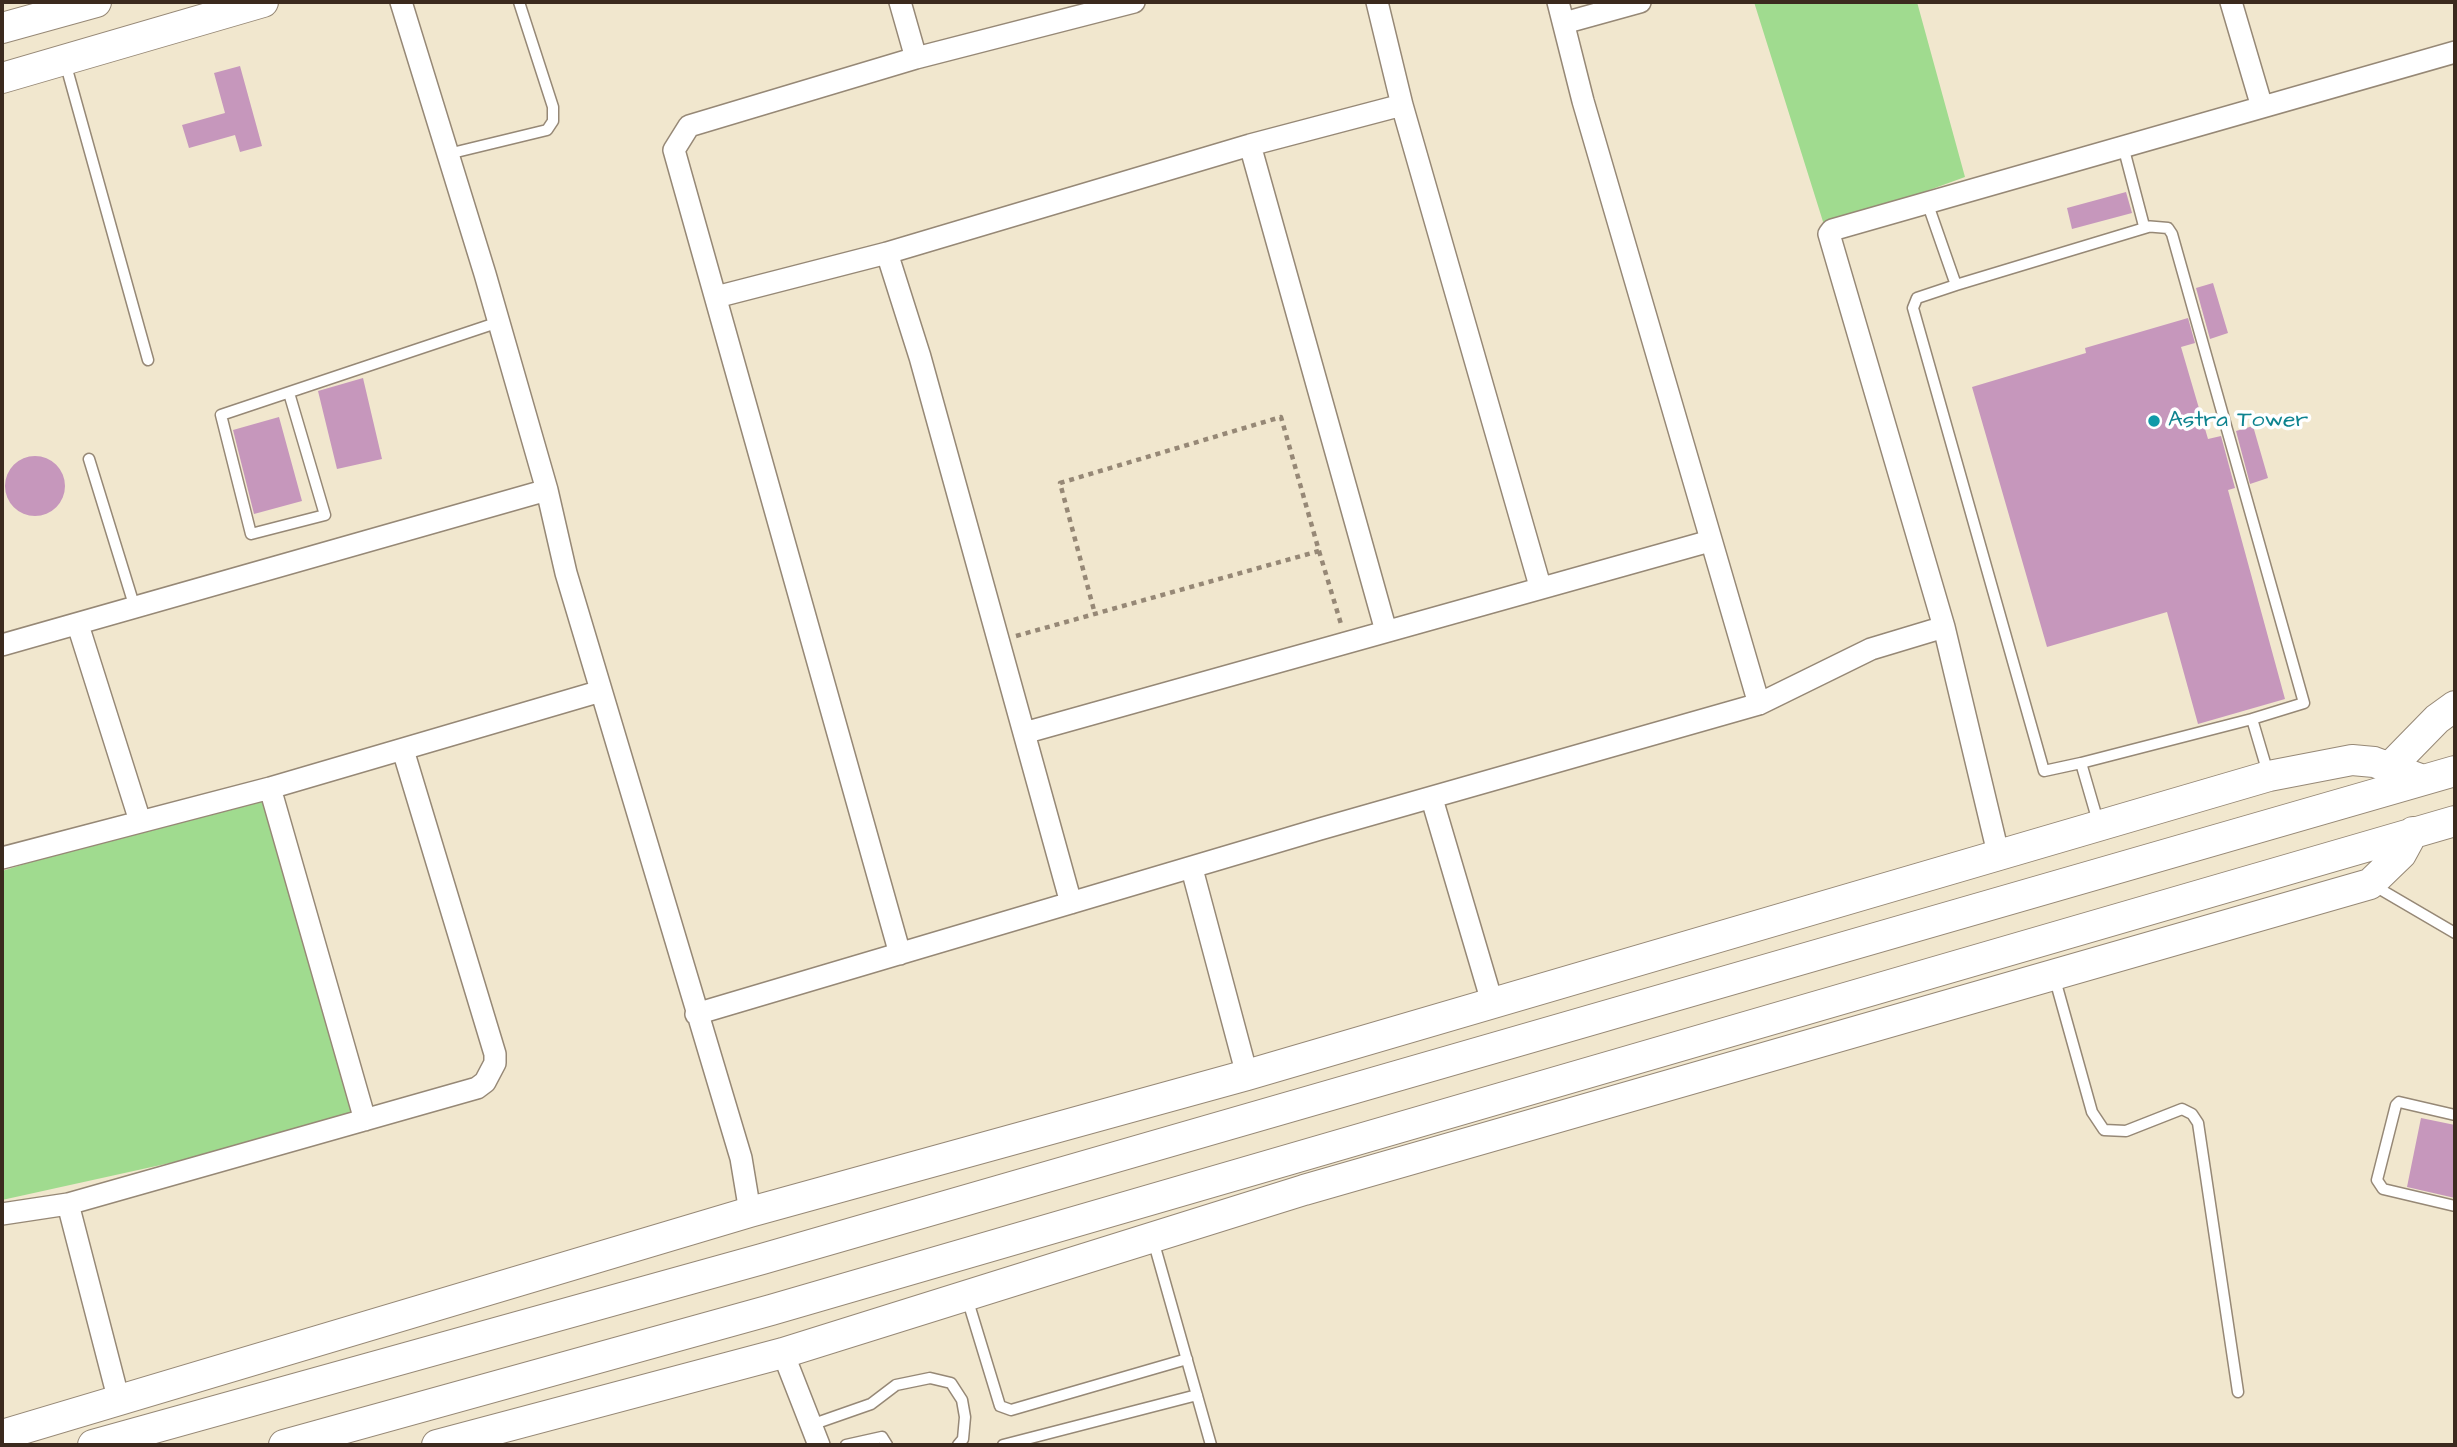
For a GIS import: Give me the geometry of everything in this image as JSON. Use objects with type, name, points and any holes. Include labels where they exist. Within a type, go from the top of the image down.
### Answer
[{"type":"street","points":[[2,28],[96,2]]},
{"type":"street","points":[[2,78],[263,2]]},
{"type":"street","points":[[401,2],[499,322],[547,490],[566,573],[741,1158],[750,1212]]},
{"type":"street","points":[[900,2],[916,58]]},
{"type":"street","points":[[900,954],[675,160],[677,141],[689,126],[916,58],[1134,2]]},
{"type":"street","points":[[1377,2],[1402,105],[1540,586]]},
{"type":"street","points":[[1558,2],[1710,541],[1759,704]]},
{"type":"street","points":[[1564,23],[1640,2]]},
{"type":"street","points":[[2231,2],[2262,107]]},
{"type":"street","points":[[1998,853],[1944,627],[1828,239],[1832,230],[2455,52]]},
{"type":"street","points":[[716,297],[887,253],[1250,145],[1402,105]]},
{"type":"street","points":[[1250,145],[1386,631]]},
{"type":"street","points":[[887,253],[920,357],[1071,903]]},
{"type":"street","points":[[2,645],[547,490]]},
{"type":"street","points":[[1024,733],[1540,586],[1710,541]]},
{"type":"street","points":[[78,625],[140,821]]},
{"type":"street","points":[[696,1014],[1759,704],[1871,649],[1944,627]]},
{"type":"street","points":[[2,858],[270,788],[601,691]]},
{"type":"street","points":[[2391,766],[2437,719],[2455,706]]},
{"type":"street","points":[[2,1214],[68,1204],[477,1088],[485,1082],[495,1063],[403,750]]},
{"type":"street","points":[[2,1435],[750,1212],[1247,1075],[1998,853],[2269,776],[2352,760],[2391,766],[2423,780]]},
{"type":"street","points":[[93,1445],[775,1255],[2455,771]]},
{"type":"street","points":[[270,788],[365,1120]]},
{"type":"street","points":[[1432,799],[1492,1002]]},
{"type":"street","points":[[284,1445],[771,1310],[1422,1118],[1898,985],[2455,821]]},
{"type":"street","points":[[437,1445],[783,1353],[1304,1190],[2370,884],[2401,854],[2413,832]]},
{"type":"street","points":[[1192,869],[1247,1075]]},
{"type":"street","points":[[68,1204],[120,1401]]},
{"type":"street","points":[[783,1353],[819,1445]]},
{"type":"street","points":[[222,1409],[253,1362]]},
{"type":"lane","points":[[448,155],[547,130],[553,121],[553,107],[519,2]]},
{"type":"lane","points":[[64,59],[148,360]]},
{"type":"lane","points":[[2123,146],[2142,221],[2148,227]]},
{"type":"lane","points":[[1927,202],[1956,285]]},
{"type":"lane","points":[[2148,227],[2168,228],[2172,234],[2304,703],[2252,719],[2044,771],[1913,308],[1917,298],[1956,285],[2148,227]]},
{"type":"lane","points":[[289,393],[325,515],[251,534],[221,415],[499,322]]},
{"type":"lane","points":[[89,459],[135,608]]},
{"type":"lane","points":[[2252,719],[2269,776]]},
{"type":"lane","points":[[2081,763],[2099,825]]},
{"type":"lane","points":[[2370,884],[2455,933]]},
{"type":"lane","points":[[2054,974],[2092,1112],[2104,1130],[2126,1131],[2182,1109],[2192,1114],[2197,1124],[2238,1392]]},
{"type":"lane","points":[[2455,1115],[2399,1102],[2377,1180],[2383,1189],[2455,1206]]},
{"type":"lane","points":[[1152,1238],[1211,1445]]},
{"type":"lane","points":[[967,1296],[1000,1406],[1011,1410],[1187,1359]]},
{"type":"lane","points":[[811,1425],[871,1404],[904,1382],[930,1378],[951,1383],[962,1400],[965,1417],[963,1439],[958,1445]]},
{"type":"lane","points":[[1003,1445],[1197,1395]]},
{"type":"lane","points":[[846,1445],[882,1437],[887,1445]]},
{"type":"path","points":[[1095,614],[1060,482],[1281,416],[1347,642]]},
{"type":"path","points":[[999,641],[1319,551]]},
{"type":"green space","points":[[1754,2],[1917,2],[1965,177],[1825,228]]},
{"type":"green space","points":[[270,788],[365,1120],[2,1200],[2,871]]},
{"type":"building","points":[[240,66],[262,146],[240,152],[235,135],[189,148],[182,125],[225,113],[214,73]]},
{"type":"building","points":[[2126,192],[2132,213],[2072,229],[2067,208]]},
{"type":"building","points":[[2213,283],[2228,333],[2210,339],[2196,288]]},
{"type":"building","points":[[2188,318],[2195,343],[2181,347],[2208,439],[2221,436],[2235,488],[2228,490],[2285,699],[2198,724],[2167,612],[2047,647],[1972,387],[2086,353],[2085,348]]},
{"type":"building","points":[[363,378],[382,459],[337,469],[318,391]]},
{"type":"building","points":[[279,417],[302,501],[254,514],[233,430]]},
{"type":"building","points":[[2253,426],[2268,478],[2250,484],[2236,431]]},
{"type":"building","points":[[35,456],[56,465],[65,486],[56,507],[35,516],[14,507],[5,486],[14,465]]},
{"type":"building","points":[[2421,1118],[2455,1125],[2455,1198],[2407,1187]]},
{"type":"place","name":"Astra Tower","points":[[2154,421]]}]
